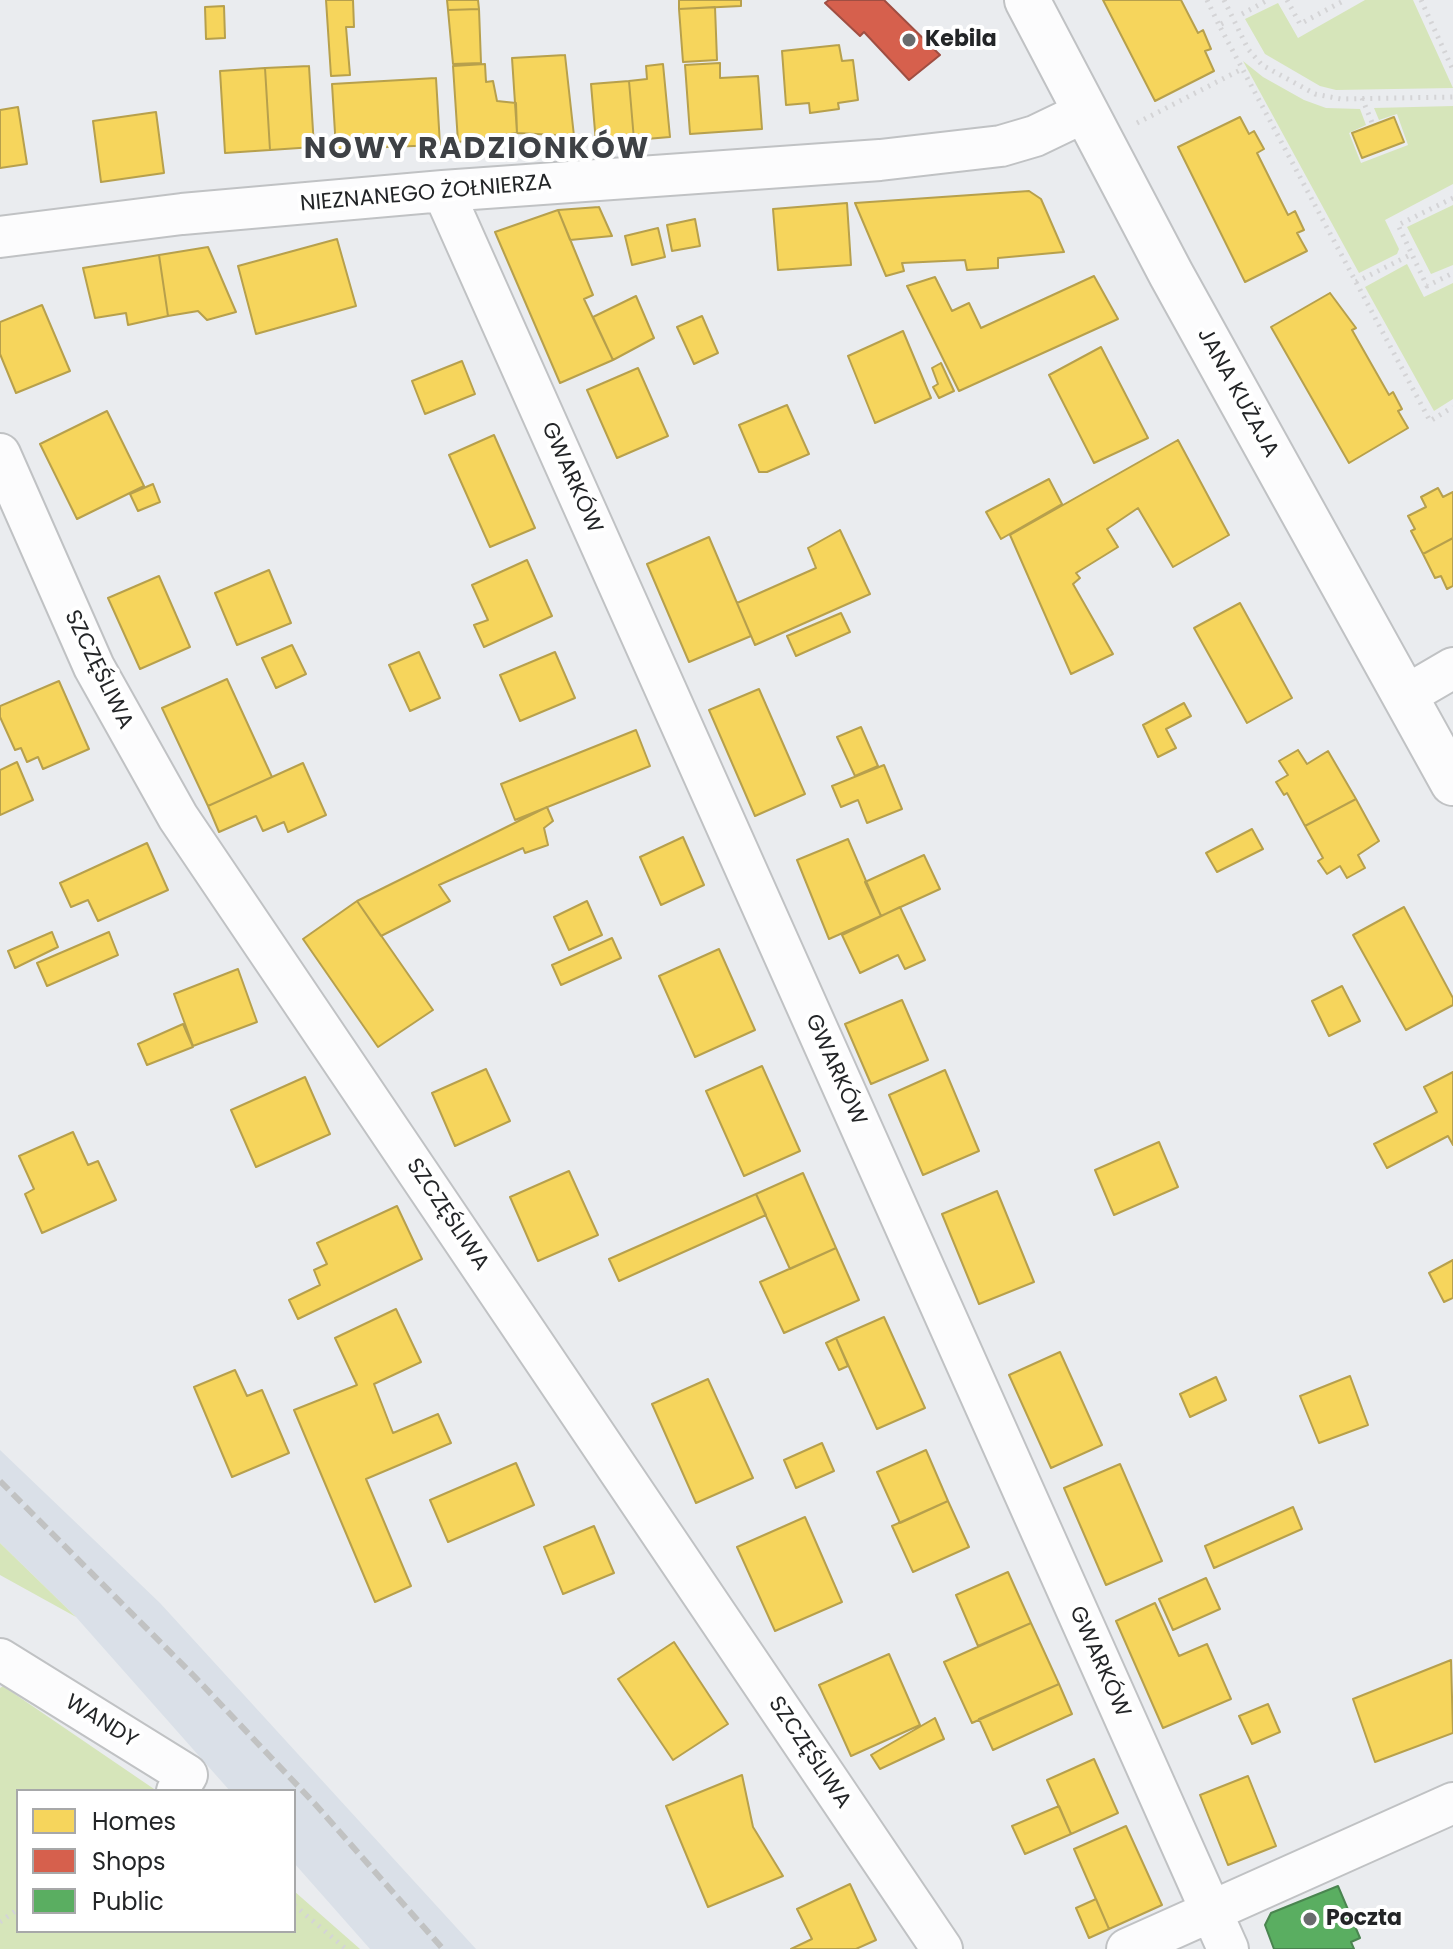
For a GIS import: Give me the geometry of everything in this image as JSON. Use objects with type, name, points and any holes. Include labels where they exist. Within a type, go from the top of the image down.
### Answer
[{"type":"street","name":"JANA KUŻAJA","points":[[1027,0],[1171,274],[1453,783]]},
{"type":"street","name":"NIEZNANEGO ŻOŁNIERZA","points":[[0,237],[182,214],[443,191],[880,160],[1001,146],[1035,136],[1085,112]]},
{"type":"street","name":"GWARKÓW","points":[[443,191],[1228,1949]]},
{"type":"street","name":"SZCZĘŚLIWA","points":[[0,454],[94,667],[171,806],[942,1949]]},
{"type":"street","points":[[1405,696],[1453,668]]},
{"type":"street","name":"WANDY","points":[[0,1659],[187,1775],[178,1789]]},
{"type":"street","points":[[1127,1949],[1453,1803]]},
{"type":"path","points":[[1207,0],[1430,421],[1453,407]]},
{"type":"path","points":[[1224,0],[1248,49],[1262,65],[1315,94],[1362,98],[1453,97]]},
{"type":"path","points":[[1242,14],[1268,0]]},
{"type":"path","points":[[1287,0],[1300,24],[1345,0]]},
{"type":"path","points":[[1421,0],[1453,70]]},
{"type":"path","points":[[1136,124],[1242,69]]},
{"type":"path","points":[[1362,98],[1373,125]]},
{"type":"path","points":[[1453,198],[1398,225],[1427,286],[1453,273]]},
{"type":"path","points":[[1356,282],[1412,254]]},
{"type":"path","points":[[296,1907],[346,1949]]},
{"type":"shaded area","points":[[0,1450],[160,1603],[476,1949],[370,1949],[296,1865],[296,1789],[228,1789],[76,1617],[0,1543]]},
{"type":"green space","points":[[1365,0],[1413,0],[1453,88],[1336,90],[1320,86],[1265,54],[1245,19],[1278,3],[1298,38]]},
{"type":"green space","points":[[1243,61],[1263,77],[1304,100],[1326,108],[1360,109],[1366,125],[1349,133],[1361,163],[1408,145],[1397,114],[1379,120],[1374,108],[1453,106],[1453,184],[1385,220],[1399,249],[1397,254],[1359,273]]},
{"type":"green space","points":[[1453,205],[1453,265],[1431,274],[1407,227]]},
{"type":"green space","points":[[1407,264],[1424,297],[1453,283],[1453,399],[1434,411],[1365,287]]},
{"type":"green space","points":[[0,1543],[76,1617],[0,1575]]},
{"type":"green space","points":[[3,1686],[154,1789],[16,1789],[16,1933],[296,1933],[296,1893],[360,1949],[0,1949],[0,1688]]},
{"type":"building: Homes","points":[[326,0],[353,0],[354,27],[346,27],[350,75],[331,76]]},
{"type":"building: Homes","points":[[447,0],[478,0],[479,9],[448,10]]},
{"type":"building: Homes","points":[[679,0],[741,0],[741,6],[679,9]]},
{"type":"building: Homes","points":[[1103,0],[1181,0],[1198,33],[1203,30],[1211,49],[1205,51],[1214,71],[1155,101]]},
{"type":"building: Homes","points":[[224,6],[225,38],[206,39],[205,7]]},
{"type":"building: Homes","points":[[715,7],[717,60],[683,62],[679,9]]},
{"type":"building: Homes","points":[[479,9],[481,63],[453,64],[448,10]]},
{"type":"building: Homes","points":[[839,45],[842,61],[853,60],[858,100],[838,103],[839,109],[810,113],[809,103],[786,105],[782,51]]},
{"type":"building: Homes","points":[[565,55],[574,136],[517,133],[512,58]]},
{"type":"building: Homes","points":[[720,63],[720,78],[758,76],[762,129],[690,134],[685,65]]},
{"type":"building: Homes","points":[[485,64],[486,82],[493,81],[497,101],[516,103],[517,133],[458,142],[453,66]]},
{"type":"building: Homes","points":[[663,64],[670,137],[634,140],[629,81],[647,79],[646,66]]},
{"type":"building: Homes","points":[[309,66],[314,147],[270,150],[265,68]]},
{"type":"building: Homes","points":[[265,68],[270,150],[225,153],[220,71]]},
{"type":"building: Homes","points":[[436,78],[440,145],[336,149],[332,84]]},
{"type":"building: Homes","points":[[629,81],[634,140],[596,143],[591,84]]},
{"type":"building: Homes","points":[[18,107],[27,164],[0,168],[0,110]]},
{"type":"building: Homes","points":[[156,112],[164,173],[101,182],[93,121]]},
{"type":"building: Homes","points":[[1240,117],[1249,134],[1254,131],[1264,149],[1257,153],[1288,215],[1295,211],[1304,230],[1297,233],[1307,251],[1245,282],[1178,147]]},
{"type":"building: Homes","points":[[1394,117],[1404,142],[1362,158],[1352,133]]},
{"type":"building: Homes","points":[[1029,191],[1041,199],[1064,252],[998,258],[998,268],[967,270],[965,260],[902,263],[904,271],[886,276],[855,203]]},
{"type":"building: Homes","points":[[847,203],[851,265],[778,270],[773,209]]},
{"type":"building: Homes","points":[[599,207],[612,236],[570,240],[558,210]]},
{"type":"building: Homes","points":[[558,210],[593,295],[584,299],[613,360],[560,383],[495,232]]},
{"type":"building: Homes","points":[[695,219],[700,246],[672,251],[667,225]]},
{"type":"building: Homes","points":[[658,228],[665,257],[632,265],[625,236]]},
{"type":"building: Homes","points":[[337,239],[356,306],[256,334],[238,266]]},
{"type":"building: Homes","points":[[208,247],[236,312],[207,320],[198,311],[168,316],[159,255]]},
{"type":"building: Homes","points":[[159,255],[168,316],[128,325],[126,313],[95,318],[83,268]]},
{"type":"building: Homes","points":[[1094,276],[1118,319],[959,391],[907,286],[935,277],[952,311],[969,303],[981,328]]},
{"type":"building: Homes","points":[[1330,293],[1356,328],[1352,330],[1389,395],[1393,392],[1402,409],[1398,411],[1408,428],[1349,463],[1271,327]]},
{"type":"building: Homes","points":[[636,296],[654,338],[613,360],[593,317]]},
{"type":"building: Homes","points":[[42,305],[70,371],[16,393],[0,354],[0,322]]},
{"type":"building: Homes","points":[[702,316],[718,353],[694,364],[677,327]]},
{"type":"building: Homes","points":[[903,331],[931,398],[875,423],[848,356]]},
{"type":"building: Homes","points":[[1101,347],[1148,438],[1094,463],[1049,375]]},
{"type":"building: Homes","points":[[462,361],[475,394],[425,414],[412,381]]},
{"type":"building: Homes","points":[[941,363],[954,391],[939,398],[933,387],[938,384],[932,368]]},
{"type":"building: Homes","points":[[638,368],[668,436],[617,458],[587,390]]},
{"type":"building: Homes","points":[[787,405],[809,454],[767,472],[759,472],[739,425]]},
{"type":"building: Homes","points":[[107,411],[144,486],[77,519],[40,444]]},
{"type":"building: Homes","points":[[494,435],[535,528],[490,547],[449,455]]},
{"type":"building: Homes","points":[[1178,440],[1229,535],[1173,567],[1138,508],[1107,529],[1118,547],[1076,573],[1080,578],[1073,584],[1113,654],[1071,674],[1010,535]]},
{"type":"building: Homes","points":[[1049,479],[1062,504],[1001,539],[986,512]]},
{"type":"building: Homes","points":[[153,484],[160,502],[138,511],[130,494]]},
{"type":"building: Homes","points":[[1438,488],[1443,497],[1453,492],[1453,538],[1423,554],[1411,531],[1415,529],[1408,516],[1426,507],[1421,497]]},
{"type":"building: Homes","points":[[840,530],[870,594],[755,645],[737,603],[816,568],[808,548]]},
{"type":"building: Homes","points":[[709,537],[751,636],[689,662],[647,564]]},
{"type":"building: Homes","points":[[1453,538],[1453,586],[1447,589],[1441,576],[1435,578],[1423,554]]},
{"type":"building: Homes","points":[[527,560],[552,616],[484,647],[474,625],[488,620],[472,585]]},
{"type":"building: Homes","points":[[269,570],[291,623],[237,645],[215,593]]},
{"type":"building: Homes","points":[[159,576],[190,647],[140,669],[108,598]]},
{"type":"building: Homes","points":[[1240,603],[1292,698],[1247,723],[1194,628]]},
{"type":"building: Homes","points":[[841,613],[850,632],[796,656],[787,636]]},
{"type":"building: Homes","points":[[292,645],[306,674],[276,688],[262,658]]},
{"type":"building: Homes","points":[[419,652],[440,698],[410,711],[389,665]]},
{"type":"building: Homes","points":[[555,652],[575,698],[520,721],[500,675]]},
{"type":"building: Homes","points":[[227,679],[272,777],[208,806],[162,708]]},
{"type":"building: Homes","points":[[59,681],[89,749],[43,769],[38,757],[27,762],[21,748],[15,750],[0,717],[0,706]]},
{"type":"building: Homes","points":[[759,689],[805,794],[755,816],[709,710]]},
{"type":"building: Homes","points":[[1184,703],[1191,716],[1166,729],[1176,748],[1158,757],[1143,725]]},
{"type":"building: Homes","points":[[861,727],[878,766],[855,776],[837,737]]},
{"type":"building: Homes","points":[[636,730],[650,766],[515,820],[501,784]]},
{"type":"building: Homes","points":[[1298,750],[1307,764],[1328,751],[1356,799],[1305,826],[1287,793],[1284,795],[1276,782],[1288,775],[1279,761]]},
{"type":"building: Homes","points":[[17,762],[33,800],[0,815],[0,770]]},
{"type":"building: Homes","points":[[303,763],[326,815],[288,832],[284,822],[263,831],[256,816],[219,832],[208,806]]},
{"type":"building: Homes","points":[[884,765],[902,809],[867,823],[858,800],[841,807],[832,786]]},
{"type":"building: Homes","points":[[1356,799],[1379,841],[1358,855],[1365,868],[1347,878],[1340,866],[1327,874],[1318,861],[1323,858],[1305,826]]},
{"type":"building: Homes","points":[[547,807],[553,821],[544,828],[548,845],[525,853],[523,848],[439,885],[450,901],[381,936],[357,901]]},
{"type":"building: Homes","points":[[1252,829],[1263,849],[1217,872],[1206,853]]},
{"type":"building: Homes","points":[[683,837],[704,885],[661,905],[640,857]]},
{"type":"building: Homes","points":[[848,839],[881,916],[829,939],[797,860]]},
{"type":"building: Homes","points":[[147,843],[168,890],[98,921],[88,900],[71,907],[60,883]]},
{"type":"building: Homes","points":[[924,855],[940,889],[881,916],[865,882]]},
{"type":"building: Homes","points":[[357,901],[433,1010],[378,1047],[303,939]]},
{"type":"building: Homes","points":[[587,901],[602,935],[569,950],[554,917]]},
{"type":"building: Homes","points":[[900,907],[925,960],[905,969],[898,955],[860,973],[842,935]]},
{"type":"building: Homes","points":[[1404,907],[1453,998],[1453,1005],[1406,1030],[1353,935]]},
{"type":"building: Homes","points":[[52,932],[58,947],[15,968],[8,951]]},
{"type":"building: Homes","points":[[109,932],[118,955],[47,986],[37,963]]},
{"type":"building: Homes","points":[[612,938],[621,958],[561,985],[552,965]]},
{"type":"building: Homes","points":[[719,949],[755,1030],[695,1057],[659,976]]},
{"type":"building: Homes","points":[[238,969],[257,1022],[193,1046],[174,994]]},
{"type":"building: Homes","points":[[1342,986],[1360,1021],[1329,1036],[1312,1001]]},
{"type":"building: Homes","points":[[902,1000],[928,1060],[871,1084],[845,1024]]},
{"type":"building: Homes","points":[[183,1024],[193,1047],[147,1065],[138,1044]]},
{"type":"building: Homes","points":[[762,1066],[800,1151],[744,1176],[706,1091]]},
{"type":"building: Homes","points":[[486,1069],[510,1121],[455,1146],[432,1093]]},
{"type":"building: Homes","points":[[945,1070],[979,1151],[923,1175],[889,1095]]},
{"type":"building: Homes","points":[[1453,1072],[1453,1145],[1448,1136],[1387,1168],[1374,1144],[1437,1112],[1424,1087]]},
{"type":"building: Homes","points":[[305,1077],[330,1134],[256,1167],[231,1110]]},
{"type":"building: Homes","points":[[73,1132],[88,1165],[98,1161],[116,1200],[42,1233],[25,1194],[34,1189],[19,1156]]},
{"type":"building: Homes","points":[[1159,1142],[1178,1187],[1114,1215],[1095,1170]]},
{"type":"building: Homes","points":[[569,1171],[598,1235],[538,1261],[510,1197]]},
{"type":"building: Homes","points":[[803,1173],[836,1248],[790,1269],[756,1194]]},
{"type":"building: Homes","points":[[997,1191],[1034,1282],[979,1304],[942,1214]]},
{"type":"building: Homes","points":[[756,1194],[766,1215],[619,1281],[609,1259]]},
{"type":"building: Homes","points":[[397,1206],[422,1259],[298,1319],[289,1300],[320,1285],[314,1270],[327,1264],[317,1243]]},
{"type":"building: Homes","points":[[836,1248],[859,1300],[784,1333],[760,1282]]},
{"type":"building: Homes","points":[[1453,1260],[1453,1298],[1444,1302],[1429,1273]]},
{"type":"building: Homes","points":[[396,1309],[421,1362],[374,1384],[393,1433],[438,1414],[451,1443],[366,1479],[411,1586],[375,1602],[294,1410],[357,1385],[335,1338]]},
{"type":"building: Homes","points":[[884,1317],[925,1408],[877,1429],[836,1338]]},
{"type":"building: Homes","points":[[836,1338],[848,1366],[839,1370],[826,1343]]},
{"type":"building: Homes","points":[[1060,1352],[1102,1445],[1051,1468],[1009,1375]]},
{"type":"building: Homes","points":[[235,1370],[247,1396],[262,1390],[289,1453],[232,1477],[194,1387]]},
{"type":"building: Homes","points":[[1350,1376],[1368,1425],[1319,1443],[1300,1396]]},
{"type":"building: Homes","points":[[1216,1377],[1226,1400],[1190,1417],[1180,1394]]},
{"type":"building: Homes","points":[[708,1379],[753,1478],[696,1503],[652,1404]]},
{"type":"building: Homes","points":[[822,1443],[834,1471],[796,1488],[784,1460]]},
{"type":"building: Homes","points":[[926,1450],[948,1501],[900,1523],[877,1472]]},
{"type":"building: Homes","points":[[516,1463],[534,1505],[448,1542],[430,1500]]},
{"type":"building: Homes","points":[[1120,1464],[1162,1561],[1106,1585],[1064,1488]]},
{"type":"building: Homes","points":[[948,1501],[969,1547],[913,1572],[892,1526]]},
{"type":"building: Homes","points":[[1293,1507],[1302,1529],[1214,1568],[1205,1546]]},
{"type":"building: Homes","points":[[805,1517],[842,1602],[775,1631],[737,1547]]},
{"type":"building: Homes","points":[[594,1526],[614,1573],[563,1594],[544,1547]]},
{"type":"building: Homes","points":[[1008,1572],[1031,1623],[978,1646],[956,1595]]},
{"type":"building: Homes","points":[[1206,1578],[1220,1609],[1173,1630],[1159,1599]]},
{"type":"building: Homes","points":[[1155,1603],[1179,1656],[1207,1644],[1231,1699],[1163,1728],[1116,1621]]},
{"type":"building: Homes","points":[[1031,1623],[1059,1684],[972,1723],[944,1662]]},
{"type":"building: Homes","points":[[674,1642],[728,1724],[673,1760],[618,1679]]},
{"type":"building: Homes","points":[[889,1654],[920,1725],[851,1756],[819,1685]]},
{"type":"building: Homes","points":[[1451,1660],[1453,1733],[1375,1762],[1353,1699]]},
{"type":"building: Homes","points":[[1059,1684],[1072,1714],[993,1750],[979,1719]]},
{"type":"building: Homes","points":[[1268,1704],[1280,1732],[1252,1744],[1239,1716]]},
{"type":"building: Homes","points":[[935,1718],[944,1739],[880,1769],[871,1755]]},
{"type":"building: Homes","points":[[1094,1759],[1118,1813],[1071,1834],[1047,1780]]},
{"type":"building: Homes","points":[[742,1775],[753,1827],[783,1876],[708,1907],[666,1806]]},
{"type":"building: Homes","points":[[1248,1776],[1276,1846],[1228,1865],[1200,1795]]},
{"type":"building: Homes","points":[[1059,1806],[1071,1834],[1025,1854],[1012,1826]]},
{"type":"building: Homes","points":[[1126,1826],[1162,1905],[1109,1929],[1074,1849]]},
{"type":"building: Homes","points":[[850,1884],[876,1940],[856,1949],[791,1949],[812,1939],[797,1909]]},
{"type":"building: Homes","points":[[1096,1899],[1109,1929],[1089,1938],[1076,1908]]},
{"type":"building: Shops","points":[[829,0],[884,0],[940,55],[909,80],[864,32],[860,36],[825,3]]},
{"type":"building: Public","name":"Poczta","points":[[1338,1886],[1360,1938],[1351,1942],[1354,1949],[1274,1949],[1265,1925],[1271,1913]]},
{"type":"railway","points":[[0,1481],[194,1676],[315,1804],[443,1949]]},
{"type":"place","name":"Kebila","points":[[909,40]]},
{"type":"place","name":"Poczta","points":[[1310,1919]]},
{"type":"district","name":"NOWY RADZIONKÓW","points":[[477,150]]}]
